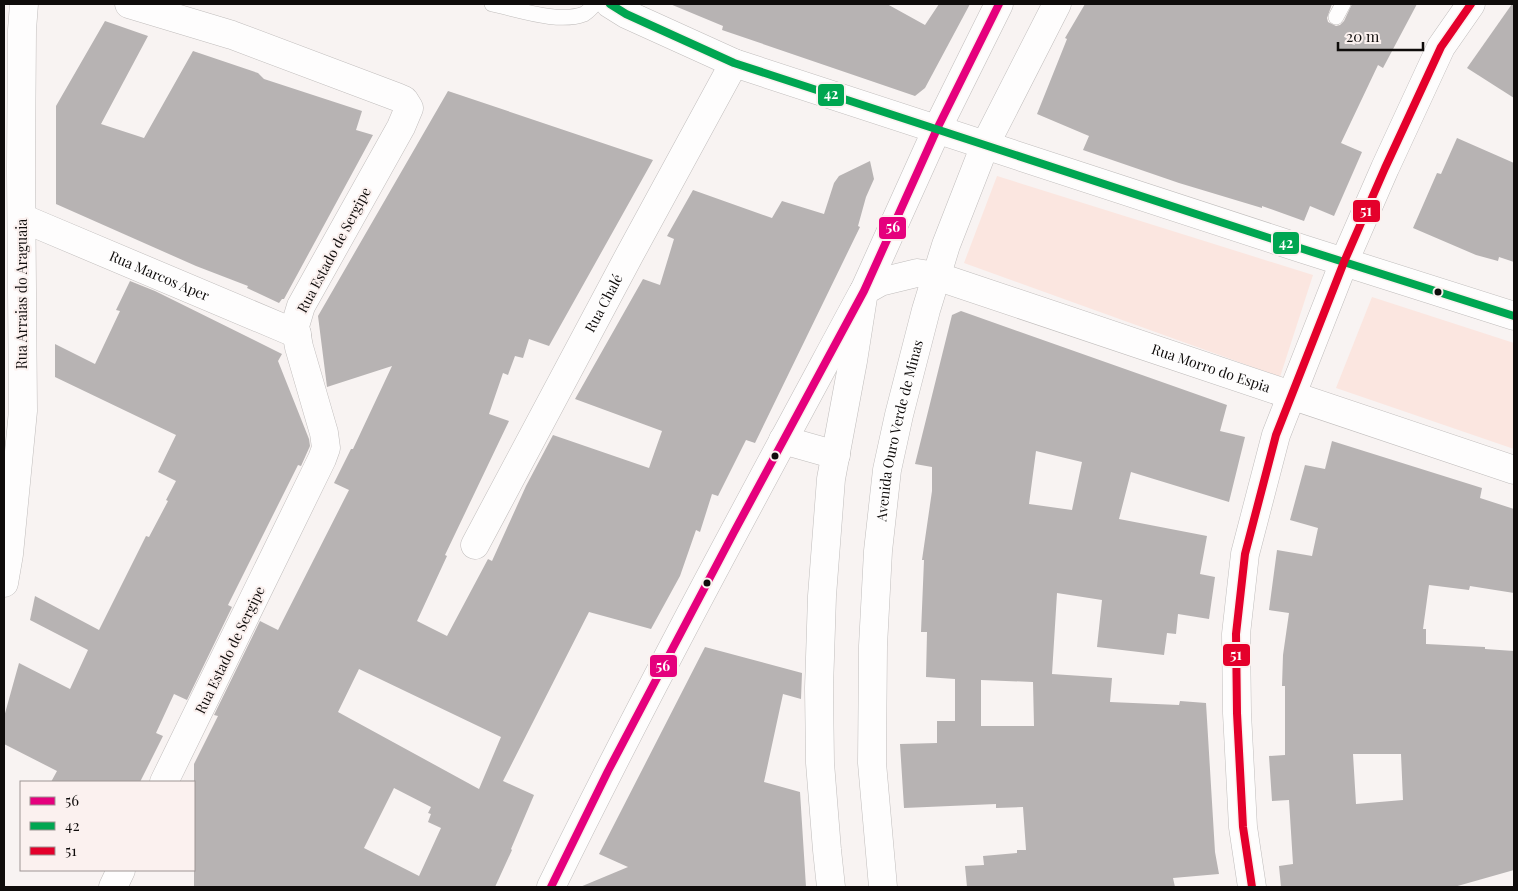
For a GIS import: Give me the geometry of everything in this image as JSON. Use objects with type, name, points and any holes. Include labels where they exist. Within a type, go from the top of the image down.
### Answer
[{"type":"street","name":"Rua Arraias do Araguaia","points":[[4,583],[9,554],[23,411],[13,213],[24,4]]},
{"type":"street","name":"Rua Estado de Sergipe","points":[[129,4],[232,35],[397,97],[408,104],[408,112],[402,127],[302,306],[295,326],[299,347],[324,433],[326,448],[234,642],[164,781]]},
{"type":"street","points":[[610,4],[626,14],[734,63],[1514,316]]},
{"type":"street","points":[[551,887],[608,771],[864,291],[937,129],[999,4]]},
{"type":"street","name":"Avenida Ouro Verde de Minas","points":[[883,887],[872,762],[873,646],[878,551],[887,470],[899,415],[946,245],[985,145],[1057,4]]},
{"type":"street","points":[[1252,887],[1243,827],[1237,713],[1236,634],[1245,554],[1276,435],[1344,262],[1441,47],[1469,5]]},
{"type":"street","name":"Rua Chalé","points":[[475,545],[734,63]]},
{"type":"street","name":"Rua Marcos Aper","points":[[13,213],[297,334]]},
{"type":"street","name":"Rua Morro do Espia","points":[[864,291],[880,282],[917,273],[936,276],[1514,470]]},
{"type":"street","points":[[831,887],[820,762],[819,688],[822,596],[831,479],[864,291]]},
{"type":"street","points":[[783,440],[836,455]]},
{"type":"street","points":[[113,887],[121,871]]},
{"type":"lane","points":[[492,4],[549,16],[569,17],[585,14],[595,4]]},
{"type":"shaded area","points":[[997,176],[1313,275],[1280,377],[964,263]]},
{"type":"shaded area","points":[[1372,297],[1514,343],[1514,449],[1336,388]]},
{"type":"building","points":[[670,4],[887,4],[925,25],[939,4],[970,4],[925,88],[915,96],[722,30],[723,26]]},
{"type":"building","points":[[1085,4],[1332,4],[1327,18],[1328,22],[1336,26],[1344,21],[1352,4],[1417,4],[1383,68],[1378,65],[1341,143],[1362,152],[1334,216],[1310,206],[1304,221],[1262,206],[1262,208],[1179,183],[1083,150],[1089,136],[1037,114],[1067,39],[1065,38]]},
{"type":"building","points":[[1512,4],[1514,4],[1514,98],[1467,68]]},
{"type":"building","points":[[105,21],[148,36],[101,124],[144,138],[193,51],[258,73],[264,79],[362,111],[356,130],[373,135],[284,299],[279,303],[247,288],[248,286],[196,266],[56,204],[56,106]]},
{"type":"building","points":[[448,91],[653,160],[549,346],[529,339],[523,358],[515,356],[508,375],[503,373],[489,414],[509,421],[445,555],[447,556],[417,621],[447,636],[488,559],[492,561],[526,486],[553,435],[649,468],[662,431],[575,399],[643,279],[660,285],[674,239],[667,236],[693,190],[772,218],[782,201],[824,214],[834,183],[839,176],[870,161],[874,179],[866,197],[858,226],[860,227],[755,443],[746,440],[718,496],[712,494],[700,532],[696,530],[680,576],[651,629],[589,612],[503,781],[534,795],[495,887],[194,887],[194,764],[218,716],[214,715],[260,621],[278,630],[349,490],[334,483],[351,449],[353,449],[392,366],[327,387],[318,316]],"holes":[[[359,669],[501,737],[479,789],[338,712]],[[394,788],[431,807],[428,813],[431,814],[428,822],[441,828],[419,876],[364,848]]]},
{"type":"building","points":[[1457,138],[1514,163],[1514,262],[1499,257],[1498,261],[1476,255],[1413,228],[1437,173],[1441,174]]},
{"type":"building","points":[[130,281],[155,291],[282,354],[278,361],[309,439],[310,446],[301,466],[298,465],[228,605],[232,607],[187,700],[174,694],[156,733],[163,736],[140,781],[52,781],[57,771],[4,744],[4,717],[19,663],[70,689],[88,650],[30,620],[35,596],[99,630],[146,536],[149,537],[168,501],[166,500],[176,481],[158,472],[176,435],[55,377],[55,344],[95,364],[120,311],[116,310]]},
{"type":"building","points":[[961,311],[1227,405],[1220,431],[1245,437],[1229,502],[1131,472],[1119,519],[1207,536],[1200,574],[1215,577],[1209,619],[1178,614],[1176,634],[1167,633],[1164,655],[1097,647],[1102,600],[1057,593],[1052,674],[1112,678],[1110,702],[1179,705],[1180,701],[1206,703],[1215,852],[1219,874],[1173,878],[1175,887],[967,887],[965,866],[984,865],[983,856],[1017,853],[1017,850],[1026,850],[1023,807],[996,808],[996,804],[904,808],[900,744],[937,743],[937,721],[955,721],[955,679],[926,677],[927,632],[921,632],[924,560],[922,560],[932,491],[932,467],[915,464],[952,315]],"holes":[[[1036,451],[1082,462],[1072,510],[1029,504]],[[981,680],[1033,682],[1034,726],[981,726]]]},
{"type":"building","points":[[1332,441],[1482,488],[1480,498],[1514,509],[1514,593],[1470,586],[1469,590],[1429,585],[1423,629],[1426,629],[1426,644],[1485,647],[1485,649],[1514,651],[1514,870],[1454,887],[1281,887],[1279,866],[1293,864],[1289,800],[1272,801],[1269,756],[1285,755],[1285,686],[1282,686],[1283,655],[1289,613],[1269,610],[1277,550],[1312,556],[1318,528],[1290,520],[1305,465],[1325,469]],"holes":[[[1353,754],[1401,754],[1403,800],[1356,804]]]},
{"type":"building","points":[[705,647],[802,673],[801,699],[783,694],[764,782],[800,792],[806,887],[580,887],[628,867],[599,854]]},
{"type":"transit line","name":"42","points":[[610,4],[626,14],[734,63],[1514,316]]},
{"type":"transit line","name":"56","points":[[551,887],[608,771],[864,291],[937,129],[999,4]]},
{"type":"transit line","name":"51","points":[[1252,887],[1243,827],[1237,713],[1236,634],[1245,554],[1276,435],[1344,262],[1441,47],[1471,4]]}]
